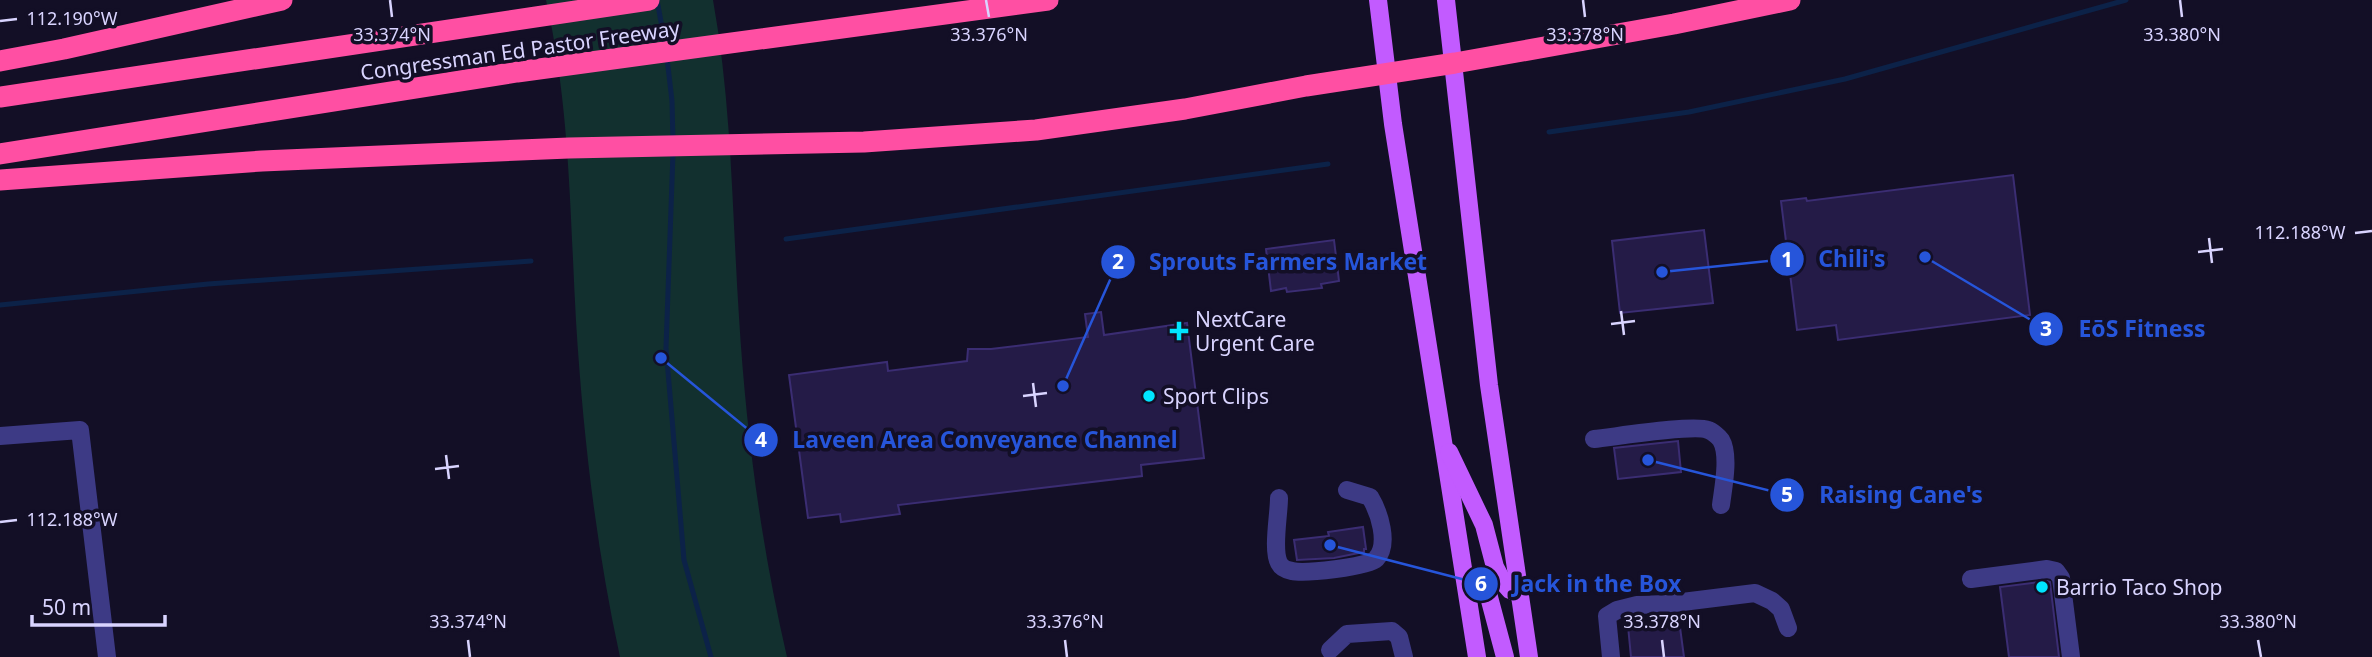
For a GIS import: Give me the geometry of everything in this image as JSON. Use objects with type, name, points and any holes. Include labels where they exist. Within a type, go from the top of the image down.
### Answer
[{"type":"highway","points":[[0,61],[282,0]]},
{"type":"highway","name":"Congressman Ed Pastor Freeway","points":[[0,97],[649,0]]},
{"type":"highway","name":"Congressman Ed Pastor Freeway","points":[[0,154],[517,72],[1048,0]]},
{"type":"highway","points":[[0,180],[248,162],[643,146],[864,142],[1036,130],[1185,109],[1455,63],[1674,24],[1790,0]]},
{"type":"main road","points":[[1377,0],[1441,436],[1477,657]]},
{"type":"main road","points":[[1446,0],[1489,386],[1529,657]]},
{"type":"main road","points":[[1441,436],[1479,514],[1495,567],[1510,590],[1520,594]]},
{"type":"main road","points":[[1464,573],[1489,597],[1505,657]]},
{"type":"street","points":[[1594,439],[1689,428],[1710,430],[1721,440],[1724,454],[1725,479],[1721,505]]},
{"type":"street","points":[[0,436],[80,430],[107,657]]},
{"type":"street","points":[[1279,498],[1276,555],[1280,565],[1289,571],[1301,573],[1366,564],[1376,560],[1381,550],[1379,517],[1370,497],[1346,490]]},
{"type":"street","points":[[1970,579],[2048,569],[2056,571],[2061,578],[2071,657]]},
{"type":"street","points":[[1611,657],[1607,617],[1616,610],[1637,605],[1755,593],[1781,609],[1788,628]]},
{"type":"street","points":[[1330,650],[1347,634],[1392,631],[1399,637],[1404,657]]},
{"type":"green space","points":[[546,0],[713,0],[728,118],[739,317],[750,445],[762,530],[787,657],[620,657],[597,532],[582,406],[564,120]]},
{"type":"building","points":[[2013,175],[2030,315],[1838,340],[1836,325],[1797,330],[1781,201],[1806,198],[1807,201]]},
{"type":"building","points":[[1704,230],[1713,303],[1620,313],[1612,241]]},
{"type":"building","points":[[1334,240],[1339,281],[1321,284],[1322,288],[1287,292],[1286,288],[1271,291],[1266,249]]},
{"type":"building","points":[[1101,312],[1104,335],[1187,323],[1204,458],[1141,465],[1142,476],[898,505],[900,514],[841,522],[840,514],[808,518],[789,375],[887,362],[888,371],[967,361],[968,349],[991,349],[1088,337],[1085,314]]},
{"type":"building","points":[[1678,441],[1681,472],[1618,479],[1614,448]]},
{"type":"building","points":[[1363,527],[1366,549],[1364,552],[1334,558],[1297,560],[1294,540],[1329,536],[1328,532]]},
{"type":"building","points":[[2050,582],[2059,657],[2009,657],[2000,587]]},
{"type":"building","points":[[1679,620],[1684,657],[1631,657],[1628,626]]},
{"type":"waterway","points":[[657,0],[666,49]]},
{"type":"waterway","points":[[1549,132],[1689,112],[1845,79],[2126,0]]},
{"type":"waterway","points":[[667,58],[673,143]]},
{"type":"waterway","points":[[673,153],[666,348],[684,560],[711,657]]},
{"type":"waterway","points":[[786,239],[1328,164]]},
{"type":"waterway","points":[[0,305],[208,284],[531,261]]},
{"type":"place","name":"EōS Fitness","points":[[1925,257]]},
{"type":"place","name":"Chili's","points":[[1662,272]]},
{"type":"place","name":"NextCare Urgent Care","points":[[1179,331]]},
{"type":"place","name":"Laveen Area Conveyance Channel","points":[[661,358]]},
{"type":"place","name":"Sprouts Farmers Market","points":[[1063,386]]},
{"type":"place","name":"Sport Clips","points":[[1149,396]]},
{"type":"place","name":"Raising Cane's","points":[[1648,460]]},
{"type":"place","name":"Jack in the Box","points":[[1330,545]]},
{"type":"place","name":"Barrio Taco Shop","points":[[2042,587]]}]
